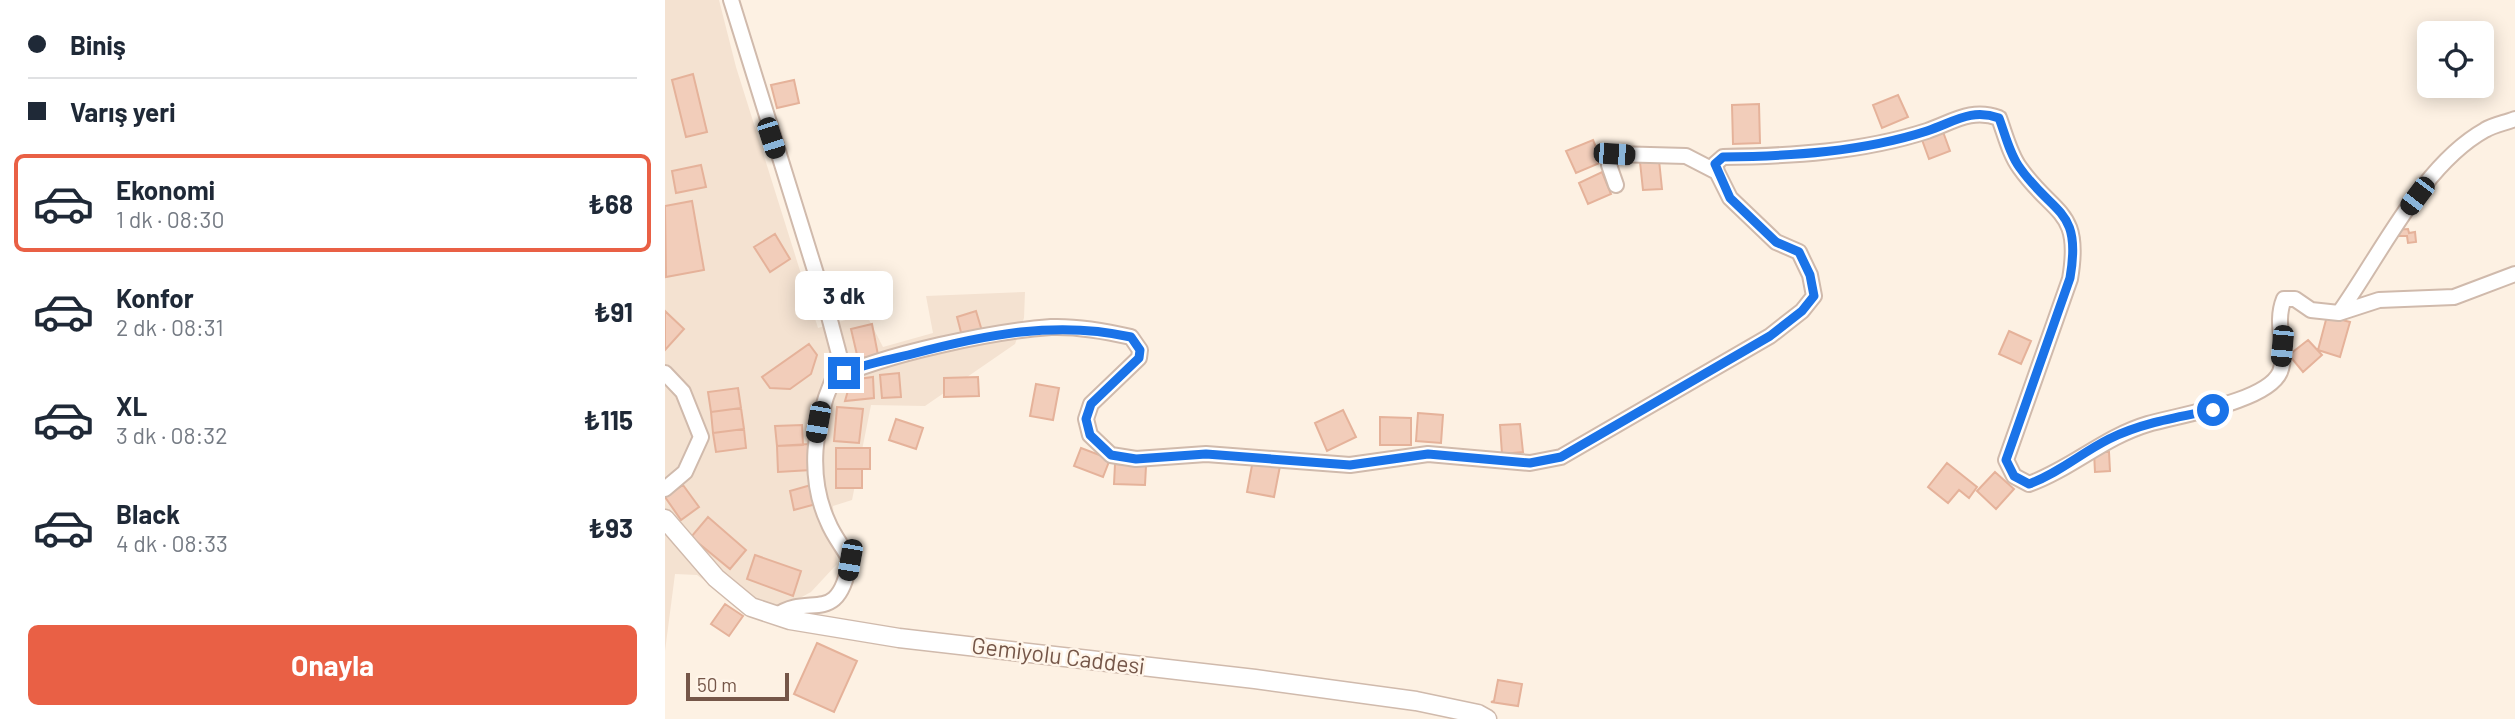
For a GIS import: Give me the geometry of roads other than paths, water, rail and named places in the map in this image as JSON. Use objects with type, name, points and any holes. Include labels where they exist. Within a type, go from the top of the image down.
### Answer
[{"type":"street","points":[[731,0],[827,309],[844,373]]},
{"type":"street","points":[[776,616],[785,609],[818,607],[837,597],[847,578],[850,560],[827,521],[817,483],[816,436],[821,407],[833,379],[844,373],[976,338],[1052,327],[1104,331],[1131,337],[1140,350],[1139,358],[1091,404],[1086,419],[1090,435],[1111,455],[1136,459],[1206,454],[1350,465],[1428,454],[1530,463],[1561,457],[1770,336],[1802,311],[1814,296],[1810,275],[1799,252],[1776,242],[1730,198],[1715,164],[1723,157],[1842,151],[1926,132],[1984,113],[1999,118],[2019,167],[2064,214],[2074,252],[2070,278],[2006,460],[2014,476],[2029,484],[2053,475],[2109,439],[2148,424],[2213,410],[2269,386],[2280,372],[2282,346],[2278,315],[2284,299],[2295,299],[2311,310],[2339,313],[2379,300],[2454,296],[2515,274]]},
{"type":"street","points":[[2339,313],[2369,271],[2390,232],[2446,161],[2485,130],[2515,119]]},
{"type":"street","points":[[1616,185],[1609,165],[1614,154],[1686,156],[1717,172]]},
{"type":"street","points":[[665,373],[683,392],[701,437],[685,472],[665,489]]},
{"type":"street","name":"Gemiyolu Caddesi","points":[[665,519],[716,578],[751,607],[776,616],[899,638],[1255,679],[1416,701],[1478,714],[1487,719]]}]
